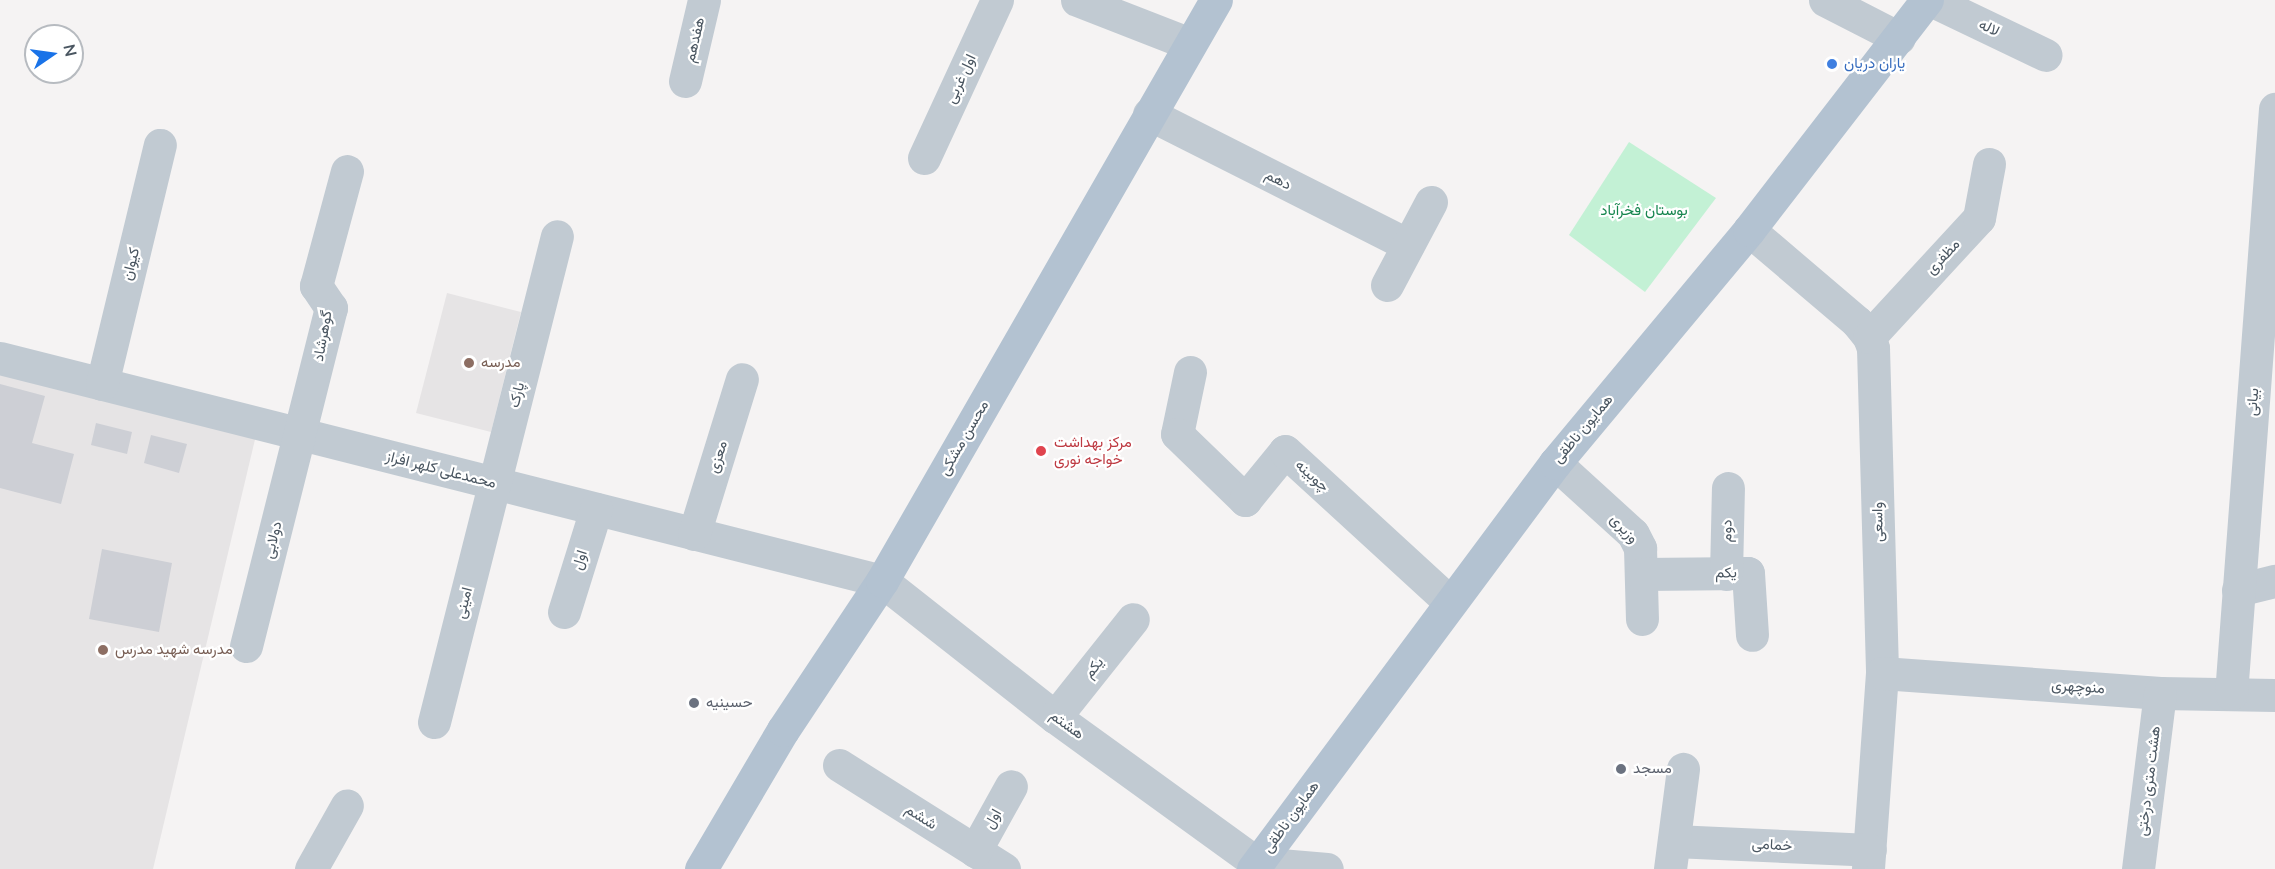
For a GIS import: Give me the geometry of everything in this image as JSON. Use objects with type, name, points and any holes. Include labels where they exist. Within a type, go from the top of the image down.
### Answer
[{"type":"main road","name":"محسن مشکی","points":[[701,869],[783,730],[882,581],[1216,0]]},
{"type":"main road","name":"همایون ناطقی","points":[[1256,867],[1450,602],[1555,464],[1749,230],[1929,0]]},
{"type":"street","name":"هفدهم","points":[[685,81],[704,0]]},
{"type":"street","name":"اول غربی","points":[[924,158],[997,0]]},
{"type":"street","points":[[1077,0],[1190,44]]},
{"type":"street","points":[[1825,0],[1899,38]]},
{"type":"street","name":"لاله","points":[[1929,0],[2046,55]]},
{"type":"street","name":"بیانی","points":[[2231,694],[2275,110]]},
{"type":"street","name":"دهم","points":[[1149,114],[1408,245]]},
{"type":"street","name":"کیوان","points":[[102,384],[160,145]]},
{"type":"street","name":"مظفری","points":[[1869,337],[1979,218],[1989,164]]},
{"type":"street","name":"گوهرشاد","points":[[301,434],[331,308],[316,286],[347,171]]},
{"type":"street","points":[[1387,285],[1431,202]]},
{"type":"street","points":[[1749,230],[1869,337]]},
{"type":"street","name":"پارک","points":[[494,483],[557,236]]},
{"type":"street","name":"واسعی","points":[[1869,337],[1874,361],[1882,673],[1869,860]]},
{"type":"street","name":"محمدعلی کلهر افراز","points":[[0,358],[882,581]]},
{"type":"street","name":"چوبینه","points":[[1190,372],[1177,434],[1245,500],[1285,451],[1450,602]]},
{"type":"street","name":"معزی","points":[[694,534],[742,379]]},
{"type":"street","name":"دولابی","points":[[246,646],[301,434]]},
{"type":"street","name":"وزیری","points":[[1555,464],[1633,534],[1640,548],[1642,619]]},
{"type":"street","name":"امینی","points":[[434,722],[494,483]]},
{"type":"street","name":"دوم","points":[[1726,574],[1728,488]]},
{"type":"street","name":"اول","points":[[564,612],[596,509]]},
{"type":"street","name":"یکم","points":[[1642,574],[1748,573],[1752,635]]},
{"type":"street","name":"هشتم","points":[[882,581],[1055,717],[1256,867]]},
{"type":"street","points":[[2238,590],[2275,581]]},
{"type":"street","name":"یکم","points":[[1055,717],[1133,619]]},
{"type":"street","name":"منوچهری","points":[[1882,673],[2160,693],[2275,695]]},
{"type":"street","name":"هشت متری درختی","points":[[2138,869],[2160,693]]},
{"type":"street","name":"ششم","points":[[839,765],[1004,869]]},
{"type":"street","points":[[1672,855],[1683,769]]},
{"type":"street","name":"اول","points":[[975,851],[1011,786]]},
{"type":"street","points":[[311,869],[347,805]]},
{"type":"street","name":"خمامی","points":[[1672,855],[1869,860]]},
{"type":"street","points":[[1256,867],[1327,869]]},
{"type":"shaded area","name":"مدرسه","points":[[447,293],[521,312],[491,432],[416,413]]},
{"type":"shaded area","name":"مدرسه شهید مدرس","points":[[0,367],[257,431],[153,869],[0,869]]},
{"type":"green space","name":"بوستان فخرآباد","points":[[1629,142],[1716,198],[1645,292],[1569,235]]},
{"type":"building","points":[[0,384],[45,396],[32,443],[74,454],[61,504],[0,488]]},
{"type":"building","points":[[96,423],[132,432],[127,454],[91,445]]},
{"type":"building","points":[[151,435],[187,444],[179,473],[144,463]]},
{"type":"building","points":[[102,549],[172,563],[159,632],[89,619]]},
{"type":"place","name":"یاران دریان","points":[[1832,64]]},
{"type":"place","name":"مدرسه","points":[[469,363]]},
{"type":"place","name":"مرکز بهداشت خواجه نوری","points":[[1041,451]]},
{"type":"place","name":"مدرسه شهید مدرس","points":[[103,650]]},
{"type":"place","name":"حسینیه","points":[[694,703]]},
{"type":"place","name":"مسجد","points":[[1621,769]]}]
